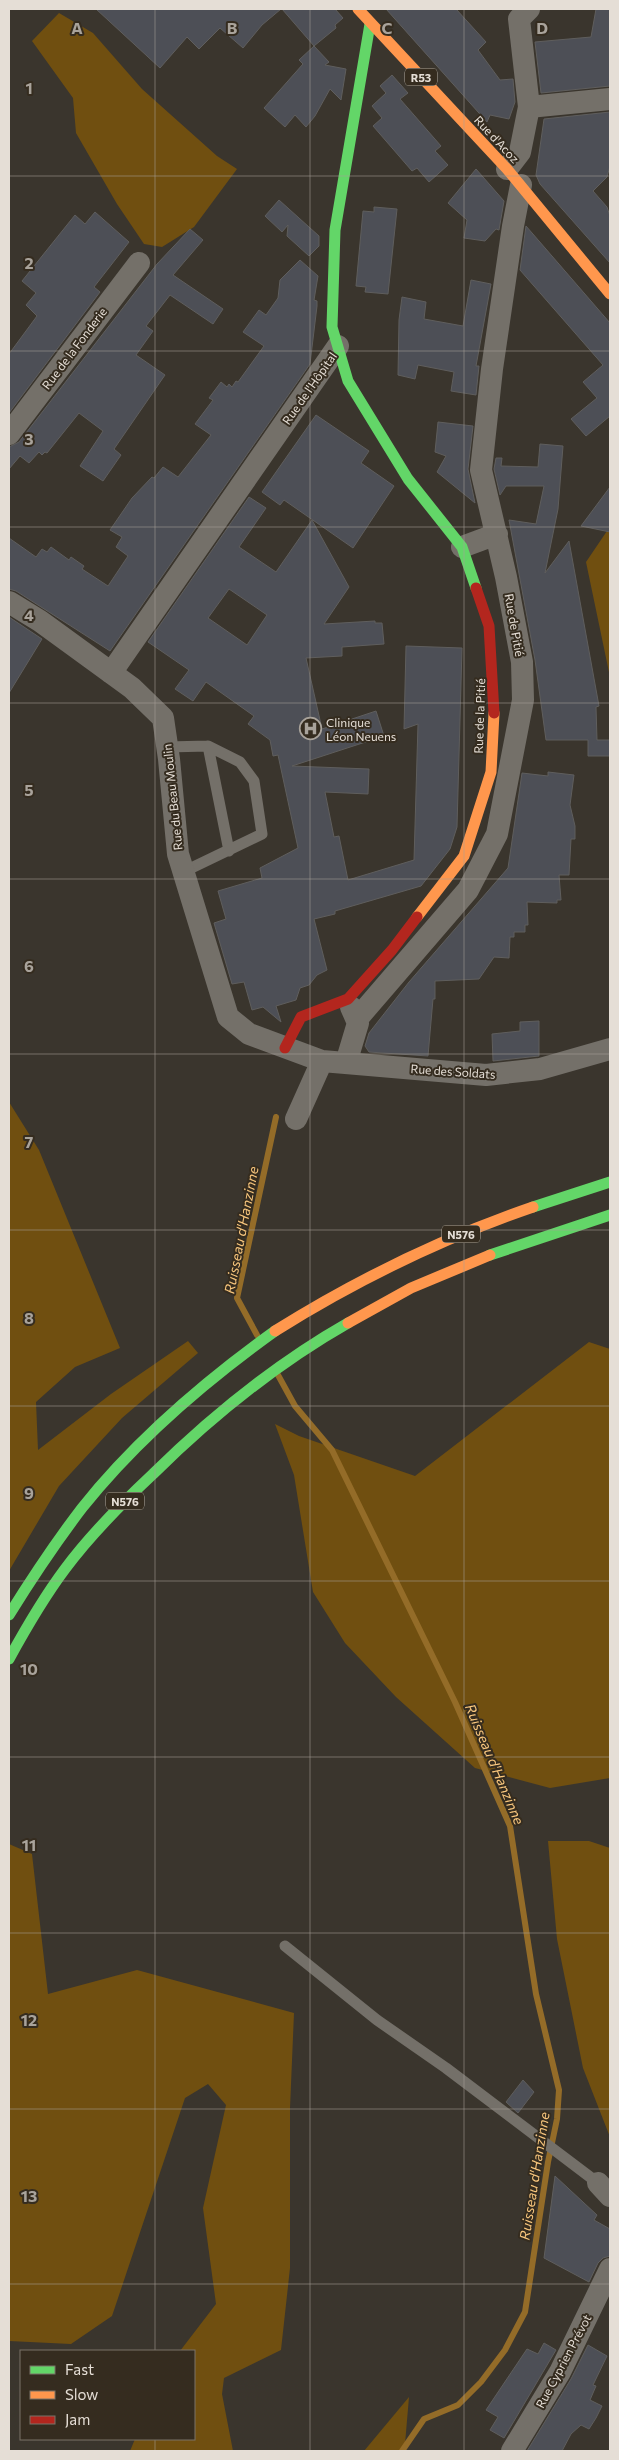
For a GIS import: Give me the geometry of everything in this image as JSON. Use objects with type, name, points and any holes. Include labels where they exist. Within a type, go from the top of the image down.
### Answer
[{"type":"main road","name":"Rue d'Acoz","points":[[358,9],[514,177],[610,294]]},
{"type":"main road","name":"Rue de l'Hôpital","points":[[338,346],[332,327],[335,230],[370,24]]},
{"type":"main road","name":"Rue de la Pitié","points":[[285,1048],[301,1017],[352,1009],[392,950],[464,856],[490,772],[494,673],[489,626],[462,547],[408,479],[348,381],[338,346]]},
{"type":"main road","name":"N576","points":[[9,1615],[64,1530],[114,1469],[190,1396],[268,1335],[320,1303],[389,1265],[444,1240],[610,1182]]},
{"type":"main road","name":"N576","points":[[9,1659],[28,1624],[55,1582],[110,1515],[202,1426],[240,1394],[283,1362],[334,1330],[412,1288],[534,1240],[610,1215]]},
{"type":"street","points":[[514,177],[529,107],[521,12]]},
{"type":"street","points":[[529,107],[610,99]]},
{"type":"street","name":"Rue de Pitié","points":[[352,1009],[468,890],[497,834],[523,700],[522,662],[497,534],[480,470],[492,369],[513,226],[514,177]]},
{"type":"street","name":"Rue de la Fonderie","points":[[9,434],[138,263]]},
{"type":"street","name":"Rue de l'Hôpital","points":[[111,672],[338,346]]},
{"type":"street","points":[[462,547],[497,534]]},
{"type":"street","name":"Rue du Beau Moulin","points":[[9,602],[40,621],[111,672],[132,688],[163,718],[168,747],[178,854],[228,1017],[249,1034],[322,1061]]},
{"type":"street","points":[[346,1063],[358,1023],[352,1009]]},
{"type":"street","name":"Rue des Soldats","points":[[322,1061],[486,1075],[540,1069],[610,1049]]},
{"type":"street","points":[[296,1119],[322,1061]]},
{"type":"street","name":"Rue Cyprien Prévot","points":[[512,2451],[560,2372],[610,2269]]},
{"type":"lane","points":[[208,746],[229,851]]},
{"type":"lane","points":[[168,747],[208,746],[240,762],[254,780],[262,834],[183,872]]},
{"type":"lane","points":[[285,1946],[377,2020],[539,2137],[604,2190]]},
{"type":"shaded area","points":[[59,13],[93,33],[142,89],[217,156],[237,169],[194,227],[162,247],[144,244],[117,204],[76,133],[73,98],[32,41]]},
{"type":"shaded area","points":[[607,531],[610,531],[610,677],[586,562]]},
{"type":"shaded area","points":[[9,1102],[39,1150],[120,1348],[75,1367],[36,1402],[38,1450],[111,1394],[188,1341],[198,1353],[122,1418],[59,1486],[9,1571]]},
{"type":"shaded area","points":[[589,1342],[610,1349],[610,1778],[550,1788],[475,1768],[396,1697],[345,1643],[313,1592],[294,1475],[275,1424],[299,1436],[415,1476]]},
{"type":"shaded area","points":[[548,1841],[589,1841],[610,1848],[610,2137],[583,2068],[557,1939]]},
{"type":"shaded area","points":[[9,1844],[32,1854],[48,1994],[137,1970],[294,2013],[290,2108],[290,2268],[281,2350],[224,2378],[222,2394],[233,2451],[130,2451],[135,2440],[195,2440],[195,2350],[181,2350],[216,2304],[203,2208],[226,2105],[208,2084],[185,2098],[112,2316],[71,2344],[9,2341]]},
{"type":"shaded area","points":[[409,2397],[405,2444],[399,2451],[364,2451]]},
{"type":"building","points":[[96,9],[281,9],[262,25],[243,48],[220,28],[199,49],[187,37],[160,68]]},
{"type":"building","points":[[282,9],[335,9],[343,18],[335,25],[336,28],[314,46]]},
{"type":"building","points":[[386,9],[456,9],[486,42],[478,50],[500,80],[513,79],[515,102],[509,119],[490,115],[487,122]]},
{"type":"building","points":[[596,9],[610,9],[610,86],[541,93],[535,42],[591,37]]},
{"type":"building","points":[[314,46],[329,62],[325,65],[346,69],[341,100],[330,89],[315,116],[306,127],[295,115],[285,127],[264,108],[303,64],[299,60]]},
{"type":"building","points":[[392,75],[408,93],[400,99],[441,146],[435,151],[448,165],[429,182],[417,168],[412,171],[373,126],[382,118],[372,106],[386,93],[380,86]]},
{"type":"building","points":[[610,112],[610,166],[607,177],[593,191],[607,207],[610,216],[610,263],[540,184],[536,175],[544,119]]},
{"type":"building","points":[[476,169],[504,201],[499,230],[496,229],[485,241],[464,238],[467,220],[448,203]]},
{"type":"building","points":[[279,200],[319,236],[319,246],[309,256],[287,236],[288,225],[282,232],[265,216]]},
{"type":"building","points":[[374,207],[397,209],[388,294],[365,292],[366,287],[356,286],[363,211],[374,212]]},
{"type":"building","points":[[95,212],[129,242],[94,287],[100,292],[9,413],[9,354],[37,316],[26,305],[36,293],[22,281],[75,215],[85,224]]},
{"type":"building","points":[[526,226],[610,323],[610,416],[586,436],[571,419],[597,398],[583,382],[603,365],[520,270]]},
{"type":"building","points":[[190,229],[203,240],[173,275],[223,309],[213,324],[170,295],[146,326],[153,331],[136,355],[165,375],[114,449],[121,455],[103,481],[80,466],[103,431],[79,413],[47,453],[45,452],[42,455],[39,452],[29,463],[20,456],[9,469],[9,447],[19,442],[157,264]]},
{"type":"building","points":[[300,260],[318,276],[314,300],[317,301],[317,306],[310,364],[110,651],[16,591],[9,589],[9,538],[36,557],[42,549],[47,552],[51,547],[69,560],[71,557],[84,566],[82,569],[108,586],[128,556],[116,547],[122,537],[110,530],[132,498],[152,477],[154,478],[163,467],[178,477],[211,435],[195,424],[213,400],[209,398],[221,382],[227,387],[229,384],[232,387],[236,381],[238,382],[264,346],[243,332],[259,310],[266,315],[278,298],[280,280]]},
{"type":"building","points":[[471,280],[491,284],[476,366],[479,366],[476,395],[451,391],[454,372],[418,365],[415,379],[398,375],[399,320],[402,297],[426,302],[424,319],[463,326]]},
{"type":"building","points":[[316,415],[369,451],[361,463],[394,486],[353,548],[284,500],[280,505],[262,492]]},
{"type":"building","points":[[438,422],[473,426],[468,469],[475,503],[437,472],[446,456],[435,452]]},
{"type":"building","points":[[540,444],[563,446],[558,509],[545,573],[569,541],[599,706],[596,707],[597,740],[610,740],[610,756],[588,756],[588,740],[546,740],[535,660],[509,520],[536,524],[544,486],[506,486],[500,495],[494,469],[496,458],[502,458],[501,466],[538,467]]},
{"type":"building","points":[[610,487],[610,532],[581,526]]},
{"type":"building","points":[[249,497],[266,508],[239,547],[276,572],[312,520],[349,587],[324,624],[375,621],[375,623],[382,623],[384,644],[342,647],[342,656],[306,658],[322,729],[376,711],[384,736],[292,766],[369,769],[368,794],[325,792],[334,837],[339,836],[348,880],[414,860],[418,724],[404,729],[406,646],[462,648],[457,827],[450,849],[421,886],[314,919],[327,970],[317,975],[309,985],[300,988],[296,1000],[276,1006],[281,1022],[263,1007],[252,1010],[244,982],[232,984],[214,923],[226,919],[218,891],[262,878],[260,868],[298,848],[278,755],[273,756],[270,740],[248,724],[254,716],[206,682],[193,701],[175,689],[189,670],[148,642]],"holes":[[[229,589],[267,615],[247,645],[208,618]]]},
{"type":"building","points":[[9,617],[42,639],[9,693]]},
{"type":"building","points":[[548,772],[574,775],[570,805],[575,826],[575,839],[571,839],[569,875],[559,875],[561,900],[557,900],[557,903],[527,902],[528,925],[525,925],[525,932],[514,932],[514,937],[510,937],[509,958],[494,957],[479,979],[435,981],[435,999],[433,999],[428,1056],[369,1052],[365,1046],[369,1033],[409,982],[508,868],[522,773],[548,776]]},
{"type":"building","points":[[539,1021],[539,1056],[493,1061],[492,1034],[520,1031],[520,1022]]},
{"type":"building","points":[[523,2080],[534,2092],[518,2113],[506,2102]]},
{"type":"building","points":[[555,2176],[597,2215],[594,2220],[610,2229],[610,2256],[603,2258],[598,2263],[589,2282],[544,2258]]},
{"type":"building","points":[[544,2343],[556,2350],[504,2438],[490,2430],[498,2417],[486,2410],[527,2349],[538,2354]]},
{"type":"building","points":[[588,2345],[607,2356],[593,2385],[596,2386],[590,2400],[602,2406],[596,2418],[589,2429],[581,2425],[571,2434],[562,2451],[527,2451],[571,2379]]},
{"type":"waterway","name":"Ruisseau d'Hanzinne","points":[[257,1335],[237,1298],[276,1117]]},
{"type":"waterway","name":"Ruisseau d'Hanzinne","points":[[278,1375],[295,1406],[332,1450],[455,1702],[510,1826],[536,1994],[559,2090],[557,2119],[548,2162],[525,2312],[505,2350],[481,2382],[458,2405],[424,2419],[402,2451]]},
{"type":"traffic: fast","points":[[370,24],[335,230],[332,327],[348,381],[408,479],[462,547],[476,588]]},
{"type":"traffic: fast","points":[[533,1207],[610,1182]]},
{"type":"traffic: fast","points":[[490,1255],[610,1215]]},
{"type":"traffic: fast","points":[[9,1659],[65,1569],[96,1531],[130,1496],[198,1432],[246,1392],[295,1356],[348,1323]]},
{"type":"traffic: fast","points":[[9,1615],[44,1560],[72,1521],[125,1458],[197,1391],[275,1331]]},
{"type":"traffic: slow","points":[[358,9],[507,169],[610,294]]},
{"type":"traffic: slow","points":[[417,917],[464,856],[491,772],[494,713]]},
{"type":"traffic: slow","points":[[275,1331],[337,1294],[400,1262],[465,1233],[533,1207]]},
{"type":"traffic: slow","points":[[348,1323],[411,1288],[490,1255]]},
{"type":"traffic: jam","points":[[476,588],[489,626],[494,713]]},
{"type":"traffic: jam","points":[[285,1048],[301,1017],[348,999],[392,950],[417,917]]},
{"type":"place","name":"Clinique Léon Neuens","points":[[310,729]]}]
